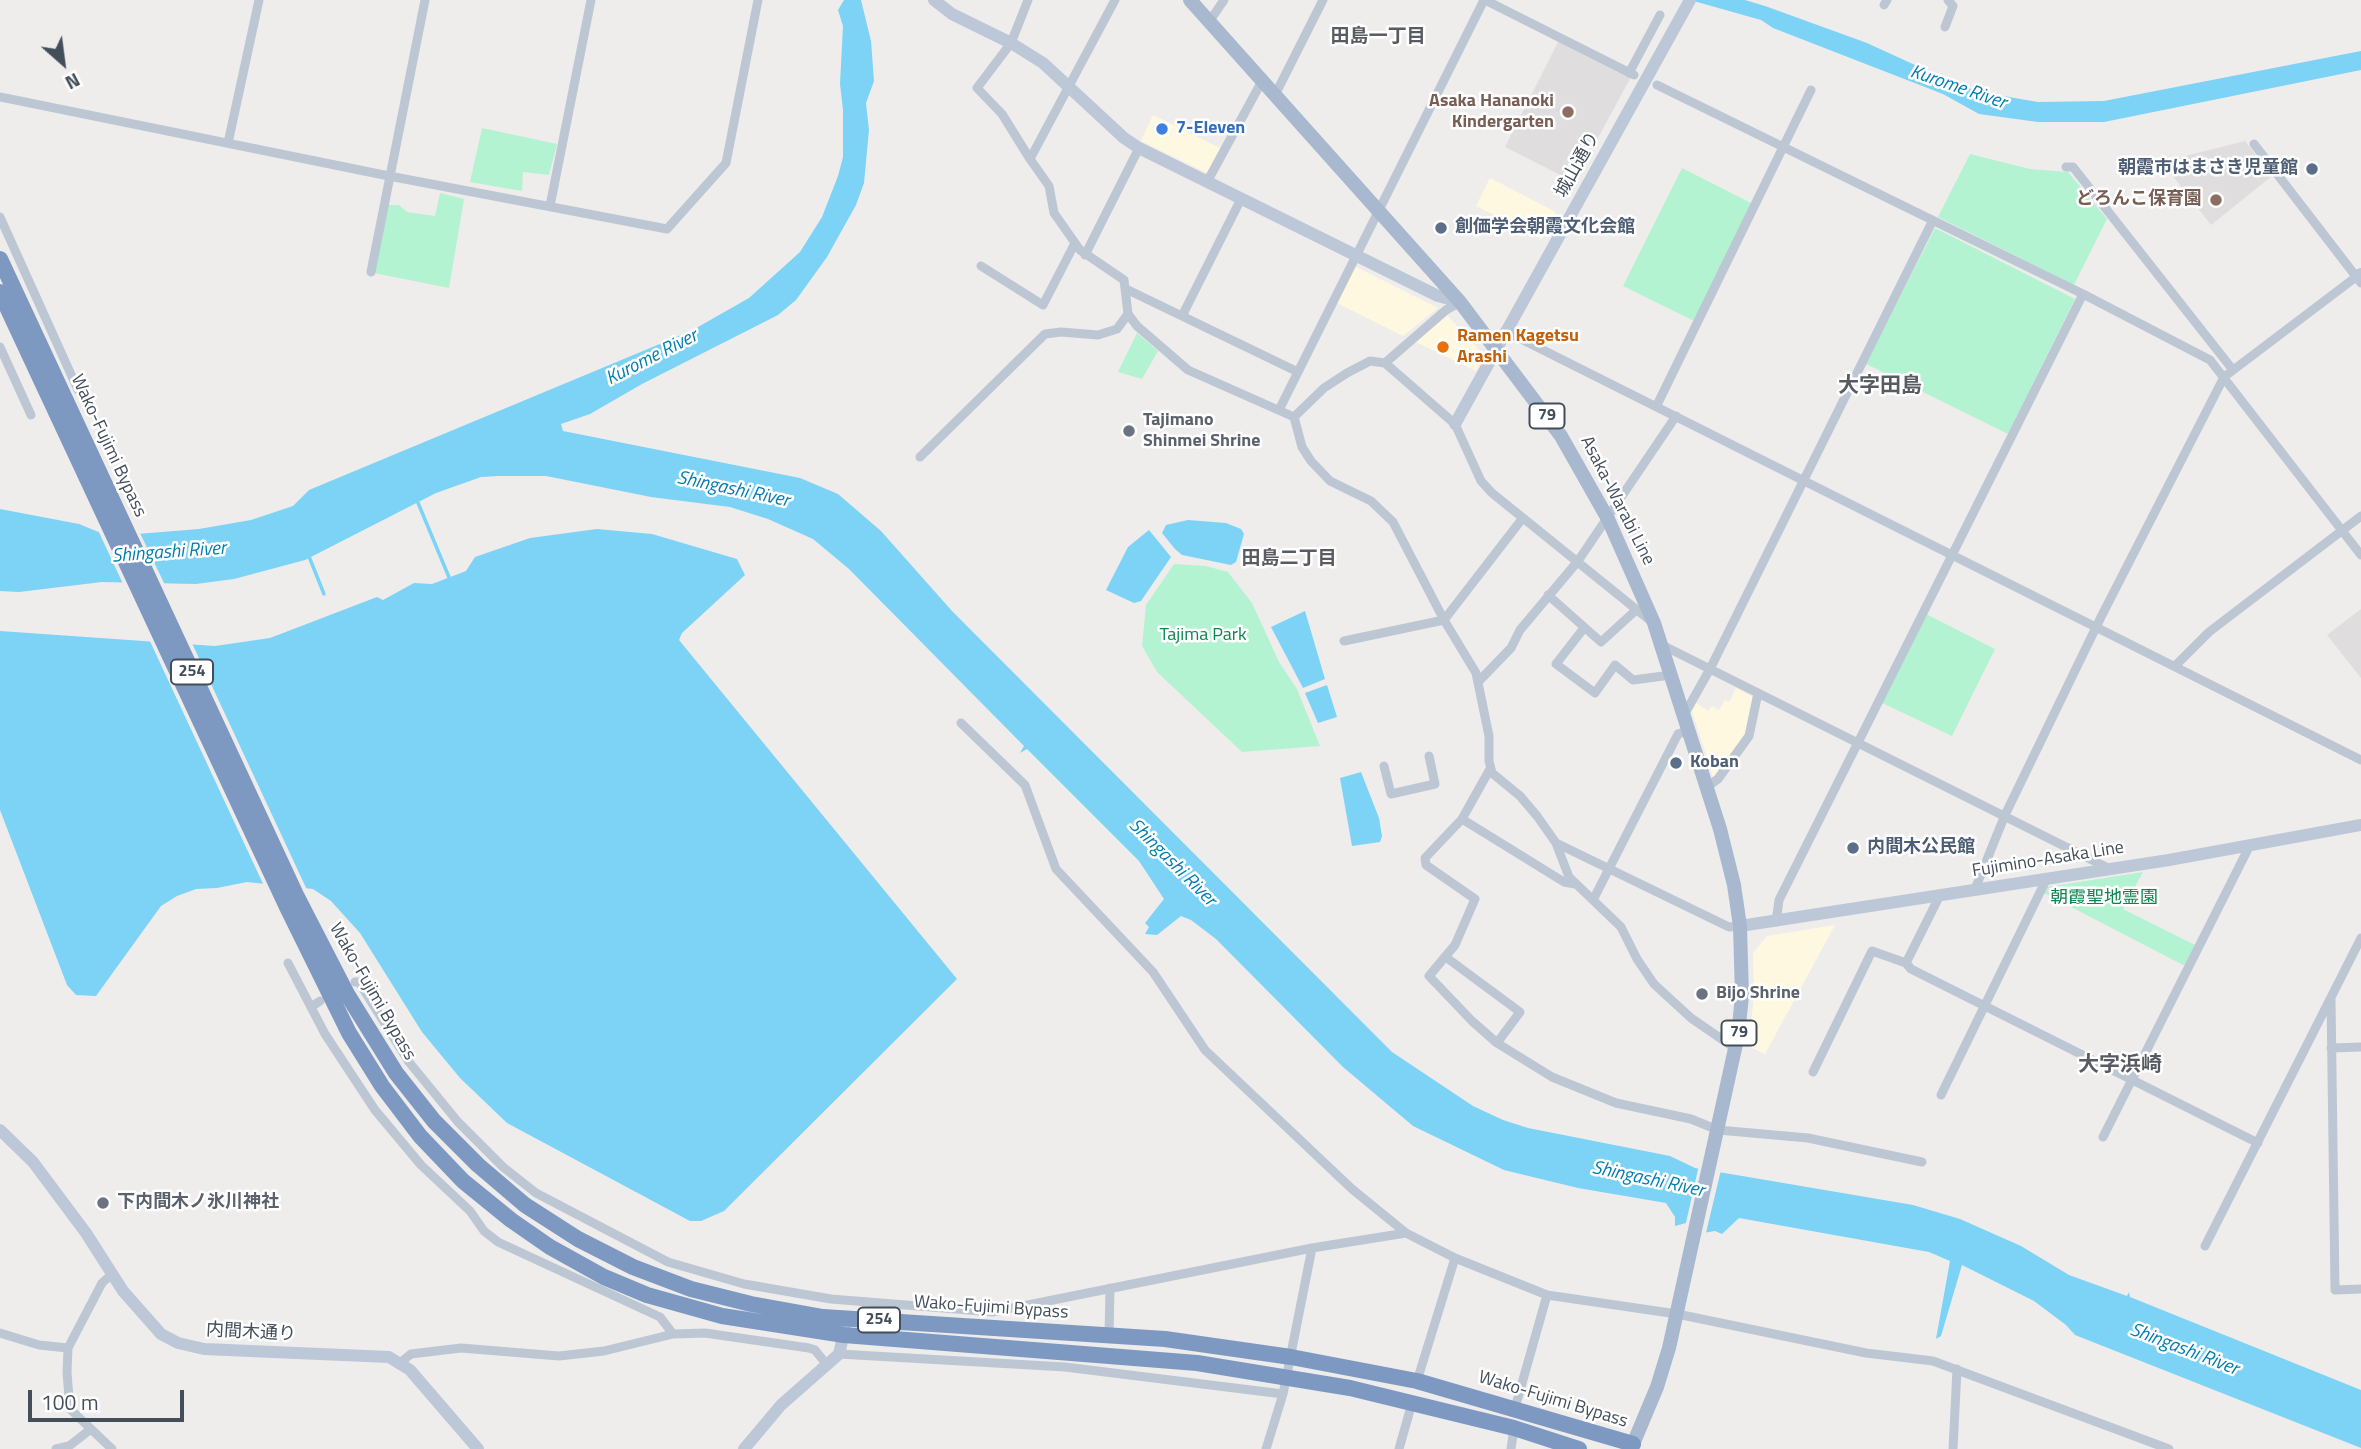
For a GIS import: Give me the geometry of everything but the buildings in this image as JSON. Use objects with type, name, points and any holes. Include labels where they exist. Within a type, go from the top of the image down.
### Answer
[{"type":"highway","name":"Wako-Fujimi Bypass","points":[[0,259],[80,447],[288,893],[342,1019],[382,1086],[441,1159],[499,1211],[563,1255],[647,1295],[737,1320],[844,1335],[1197,1363],[1285,1386],[1350,1388],[1514,1428],[1580,1449]]},
{"type":"highway","name":"Wako-Fujimi Bypass","points":[[0,292],[80,447]]},
{"type":"highway","name":"Wako-Fujimi Bypass","points":[[288,893],[346,994],[401,1079],[445,1133],[513,1195],[591,1246],[677,1284],[765,1307],[845,1318],[1165,1339],[1291,1357],[1417,1381],[1515,1408],[1632,1447]]},
{"type":"main road","name":"Asaka-Warabi Line","points":[[1190,0],[1460,302],[1561,436],[1608,520],[1662,645],[1731,869],[1741,926],[1742,996],[1736,1049],[1717,1134]]},
{"type":"main road","name":"79","points":[[1632,1447],[1661,1376],[1717,1134]]},
{"type":"street","points":[[228,143],[259,0]]},
{"type":"street","points":[[371,272],[425,0]]},
{"type":"street","points":[[550,206],[591,0]]},
{"type":"street","points":[[0,97],[667,229],[726,163],[758,0]]},
{"type":"street","points":[[934,0],[963,21],[1012,43],[1043,63],[1124,138],[1139,148],[1438,296],[1460,302]]},
{"type":"street","points":[[1028,0],[1012,43],[977,88],[1002,114],[1049,186],[1054,213],[1085,255],[1124,280],[1128,314],[1137,326],[1188,370],[1294,417]]},
{"type":"street","points":[[1030,159],[1115,0]]},
{"type":"street","points":[[1209,22],[1224,0]]},
{"type":"street","points":[[1275,95],[1324,0]]},
{"type":"street","points":[[1279,410],[1354,255],[1379,211],[1485,0],[1632,74],[1660,15]]},
{"type":"street","name":"城山通り","points":[[1455,424],[1690,0]]},
{"type":"street","points":[[1944,27],[1954,6],[1948,0]]},
{"type":"street","points":[[1208,182],[1262,81]]},
{"type":"street","points":[[1657,85],[2083,294],[2210,360],[2361,555]]},
{"type":"street","points":[[1657,405],[1811,90]]},
{"type":"street","points":[[1975,889],[2005,815],[2224,377],[2359,278],[2254,144]]},
{"type":"street","points":[[1085,255],[1139,148]]},
{"type":"street","points":[[2066,167],[2073,167],[2232,370]]},
{"type":"street","points":[[1182,316],[1241,199]]},
{"type":"street","points":[[0,217],[78,390]]},
{"type":"street","points":[[1684,715],[1710,669],[1932,222]]},
{"type":"street","points":[[981,266],[1043,305],[1075,243]]},
{"type":"street","points":[[1126,289],[1298,372]]},
{"type":"street","points":[[1776,922],[1779,900],[2083,294]]},
{"type":"street","points":[[1385,363],[1446,310],[1460,302]]},
{"type":"street","points":[[920,457],[1045,334],[1060,332],[1097,335],[1117,329],[1128,314]]},
{"type":"street","points":[[1505,331],[2361,760]]},
{"type":"street","points":[[0,346],[22,400],[32,415]]},
{"type":"street","points":[[1294,417],[1324,388],[1347,373],[1370,361],[1385,363],[1455,424],[1481,481],[1522,519],[1578,561],[1635,611],[1654,623]]},
{"type":"street","points":[[1479,681],[1511,648],[1520,630],[1578,561],[1676,416]]},
{"type":"street","points":[[1294,417],[1302,447],[1311,461],[1330,481],[1371,501],[1393,522],[1479,681],[1489,736],[1490,769],[1462,819],[1424,858],[1426,865],[1475,900],[1447,958],[1429,976],[1497,1043],[1535,1068],[1582,1091],[1626,1105],[1691,1119],[1717,1134],[1808,1138],[1922,1162]]},
{"type":"street","points":[[2175,666],[2209,632],[2361,516]]},
{"type":"street","points":[[1344,641],[1444,620],[1522,519]]},
{"type":"street","points":[[1548,595],[1601,642],[1635,611]]},
{"type":"street","points":[[1584,628],[1556,664],[1595,693],[1615,665],[1633,680],[1671,675]]},
{"type":"street","points":[[1662,645],[2108,868]]},
{"type":"street","points":[[1706,787],[1718,779],[1749,736],[1758,693]]},
{"type":"street","points":[[961,723],[1025,785],[1056,869],[1153,972],[1205,1050],[1334,1173],[1406,1233],[1455,1258],[1547,1295],[1678,1309],[1866,1353],[1933,1361],[2169,1449]]},
{"type":"street","points":[[1593,900],[1678,734],[1689,730]]},
{"type":"street","points":[[1384,766],[1391,794],[1435,783],[1429,756]]},
{"type":"street","points":[[1490,769],[1520,796],[1556,843],[1575,884],[1621,928],[1641,967],[1667,998],[1736,1049]]},
{"type":"street","points":[[1462,819],[1564,882],[1575,884]]},
{"type":"street","name":"Fujimino-Asaka Line","points":[[1741,926],[2249,847],[2361,826]]},
{"type":"street","points":[[1556,843],[1729,927],[1741,926]]},
{"type":"street","points":[[2103,1137],[2249,847]]},
{"type":"street","points":[[1941,1095],[2047,878]]},
{"type":"street","points":[[1906,963],[1940,895]]},
{"type":"street","points":[[2206,1246],[2361,938]]},
{"type":"street","points":[[1813,1072],[1872,951],[1906,963],[1911,969],[2258,1143]]},
{"type":"street","points":[[1447,958],[1520,1012],[1497,1043]]},
{"type":"street","points":[[288,963],[310,1007],[375,1110],[421,1165],[470,1211],[484,1231],[498,1242],[660,1317],[673,1334]]},
{"type":"street","points":[[355,982],[359,982],[393,1038],[457,1122],[503,1167],[536,1193],[668,1262],[744,1284],[831,1299],[982,1312],[1006,1310],[1312,1248],[1406,1233]]},
{"type":"street","points":[[2331,997],[2335,1290],[2361,1289]]},
{"type":"street","points":[[310,1007],[320,1001]]},
{"type":"street","points":[[2331,1048],[2361,1047]]},
{"type":"street","name":"内間木通り","points":[[0,1130],[33,1162],[86,1233],[111,1275],[152,1326],[186,1346],[389,1357],[401,1362]]},
{"type":"street","points":[[1266,1449],[1285,1386],[1312,1248]]},
{"type":"street","points":[[1417,1381],[1455,1258]]},
{"type":"street","points":[[111,1275],[102,1283],[68,1348],[71,1409],[112,1449]]},
{"type":"street","points":[[1109,1335],[1110,1287]]},
{"type":"street","points":[[1515,1408],[1547,1295]]},
{"type":"street","points":[[744,1449],[780,1405],[839,1354],[845,1318]]},
{"type":"street","points":[[0,1333],[39,1345],[68,1348]]},
{"type":"street","points":[[478,1449],[401,1362],[411,1354],[461,1348],[559,1356],[604,1351],[673,1334],[720,1334],[809,1348],[815,1350],[827,1365]]},
{"type":"street","points":[[839,1354],[1065,1367],[1285,1386]]},
{"type":"street","points":[[1953,1449],[1957,1368]]},
{"type":"street","points":[[1399,1449],[1412,1403]]},
{"type":"street","points":[[1511,1449],[1514,1428]]},
{"type":"street","points":[[56,1449],[69,1446],[91,1429]]},
{"type":"shaded area","name":"Asaka Hananoki Kindergarten","points":[[1559,40],[1631,77],[1574,182],[1505,147]]},
{"type":"shaded area","points":[[1153,115],[1222,149],[1209,174],[1141,141]]},
{"type":"shaded area","name":"どろんこ保育園","points":[[2245,141],[2272,176],[2211,225],[2162,162]]},
{"type":"shaded area","points":[[1490,178],[1556,212],[1542,239],[1476,206]]},
{"type":"shaded area","points":[[1354,266],[1438,308],[1403,336],[1337,303]]},
{"type":"shaded area","points":[[1447,315],[1484,355],[1476,371],[1416,342]]},
{"type":"shaded area","points":[[2361,609],[2361,678],[2327,635]]},
{"type":"shaded area","points":[[1736,688],[1753,697],[1746,735],[1713,777],[1692,711],[1695,702],[1708,711],[1712,706],[1719,710],[1725,700],[1729,702]]},
{"type":"shaded area","points":[[1835,925],[1765,1054],[1748,1046],[1754,998],[1753,953],[1767,936]]},
{"type":"green space","points":[[482,128],[557,144],[549,175],[523,172],[522,191],[470,182]]},
{"type":"green space","points":[[1970,154],[2030,169],[2068,172],[2107,219],[2074,285],[1938,217]]},
{"type":"green space","points":[[1682,168],[1753,204],[1694,321],[1623,286]]},
{"type":"green space","points":[[440,193],[464,199],[449,288],[374,273],[388,205],[399,205],[407,212],[435,216]]},
{"type":"green space","points":[[1935,228],[2075,299],[2008,434],[1866,364]]},
{"type":"green space","points":[[1137,333],[1158,351],[1142,379],[1118,372]]},
{"type":"green space","name":"Tajima Park","points":[[1174,564],[1206,566],[1228,572],[1252,603],[1279,662],[1297,689],[1320,746],[1242,752],[1157,672],[1142,646],[1146,605]]},
{"type":"green space","points":[[1926,614],[1995,649],[1952,736],[1882,703]]},
{"type":"green space","name":"朝霞聖地霊園","points":[[2143,872],[2123,909],[2195,945],[2185,966],[2044,893],[2047,887]]},
{"type":"water","points":[[844,0],[861,0],[871,41],[874,81],[866,103],[869,130],[864,183],[856,205],[827,257],[796,300],[778,315],[642,384],[590,414],[561,424],[563,431],[800,478],[838,494],[881,531],[952,611],[1392,1052],[1473,1106],[1528,1128],[1670,1156],[1695,1168],[1913,1205],[1960,1219],[2021,1246],[2069,1275],[2127,1296],[2129,1292],[2130,1297],[2361,1390],[2361,1448],[2075,1335],[2034,1301],[1962,1265],[1941,1336],[1936,1339],[1950,1261],[1929,1252],[1739,1218],[1722,1234],[1715,1231],[1703,1233],[1686,1223],[1675,1226],[1675,1217],[1666,1203],[1578,1188],[1504,1170],[1413,1126],[1343,1067],[1216,939],[1191,920],[1181,916],[1157,935],[1145,934],[1149,927],[1145,923],[1164,899],[1139,861],[1027,749],[1020,753],[1024,746],[849,569],[813,539],[768,519],[730,507],[651,497],[546,476],[481,477],[436,493],[305,560],[234,579],[196,584],[102,582],[19,592],[0,591],[0,509],[79,524],[101,533],[137,534],[199,529],[251,520],[293,506],[309,490],[691,331],[749,298],[800,252],[822,217],[838,176],[843,157],[840,84],[843,26],[838,10]]},
{"type":"water","name":"Kurome River","points":[[1690,0],[1745,0],[1867,43],[1980,92],[2038,102],[2104,101],[2361,51],[2361,70],[2104,122],[2038,122],[1979,114],[1943,94],[1773,28],[1761,20]]},
{"type":"water","points":[[1188,520],[1226,523],[1241,529],[1244,534],[1236,562],[1231,565],[1182,555],[1175,549],[1162,533],[1166,525]]},
{"type":"water","points":[[597,529],[652,534],[737,559],[745,575],[682,633],[679,640],[957,979],[724,1211],[701,1221],[690,1221],[507,1123],[460,1078],[422,1032],[360,933],[331,901],[313,889],[247,882],[196,889],[177,896],[161,906],[96,996],[76,995],[67,985],[0,810],[0,631],[215,646],[270,638],[377,597],[383,600],[414,583],[432,584],[466,571],[475,557],[530,538]]},
{"type":"water","points":[[1149,530],[1171,557],[1141,601],[1134,603],[1106,590],[1128,547]]},
{"type":"water","points":[[1305,611],[1325,679],[1303,688],[1271,627]]},
{"type":"water","points":[[1327,685],[1337,717],[1318,723],[1305,693]]},
{"type":"water","points":[[1361,772],[1379,818],[1382,836],[1380,842],[1352,846],[1340,778]]},
{"type":"pier","points":[[97,528],[139,531],[166,587],[124,586]]},
{"type":"pier","points":[[148,637],[191,641],[308,892],[265,888]]},
{"type":"pier","points":[[1699,1165],[1721,1170],[1705,1237],[1685,1227]]},
{"type":"waterway","points":[[416,498],[451,582]]},
{"type":"waterway","points":[[308,554],[324,594]]},
{"type":"place","name":"Asaka Hananoki Kindergarten","points":[[1568,112]]},
{"type":"place","name":"7-Eleven","points":[[1162,129]]},
{"type":"place","name":"朝霞市はまさき児童館","points":[[2312,169]]},
{"type":"place","name":"どろんこ保育園","points":[[2216,200]]},
{"type":"place","name":"創価学会朝霞文化会館","points":[[1441,228]]},
{"type":"place","name":"Ramen Kagetsu Arashi","points":[[1443,347]]},
{"type":"place","name":"Tajimano Shinmei Shrine","points":[[1129,431]]},
{"type":"place","name":"Koban","points":[[1676,763]]},
{"type":"place","name":"内間木公民館","points":[[1853,848]]},
{"type":"place","name":"Bijo Shrine","points":[[1702,994]]},
{"type":"place","name":"下内間木ノ氷川神社","points":[[103,1203]]},
{"type":"district","name":"田島一丁目","points":[[1378,37]]},
{"type":"district","name":"大字田島","points":[[1880,387]]},
{"type":"district","name":"田島二丁目","points":[[1289,559]]},
{"type":"district","name":"大字浜崎","points":[[2120,1066]]},
{"type":"water label","name":"Shingashi River","points":[[733,490]]},
{"type":"water label","name":"Shingashi River","points":[[169,553]]},
{"type":"water label","name":"Shingashi River","points":[[1172,863]]},
{"type":"water label","name":"Shingashi River","points":[[1648,1180]]},
{"type":"water label","name":"Shingashi River","points":[[2184,1350]]}]
